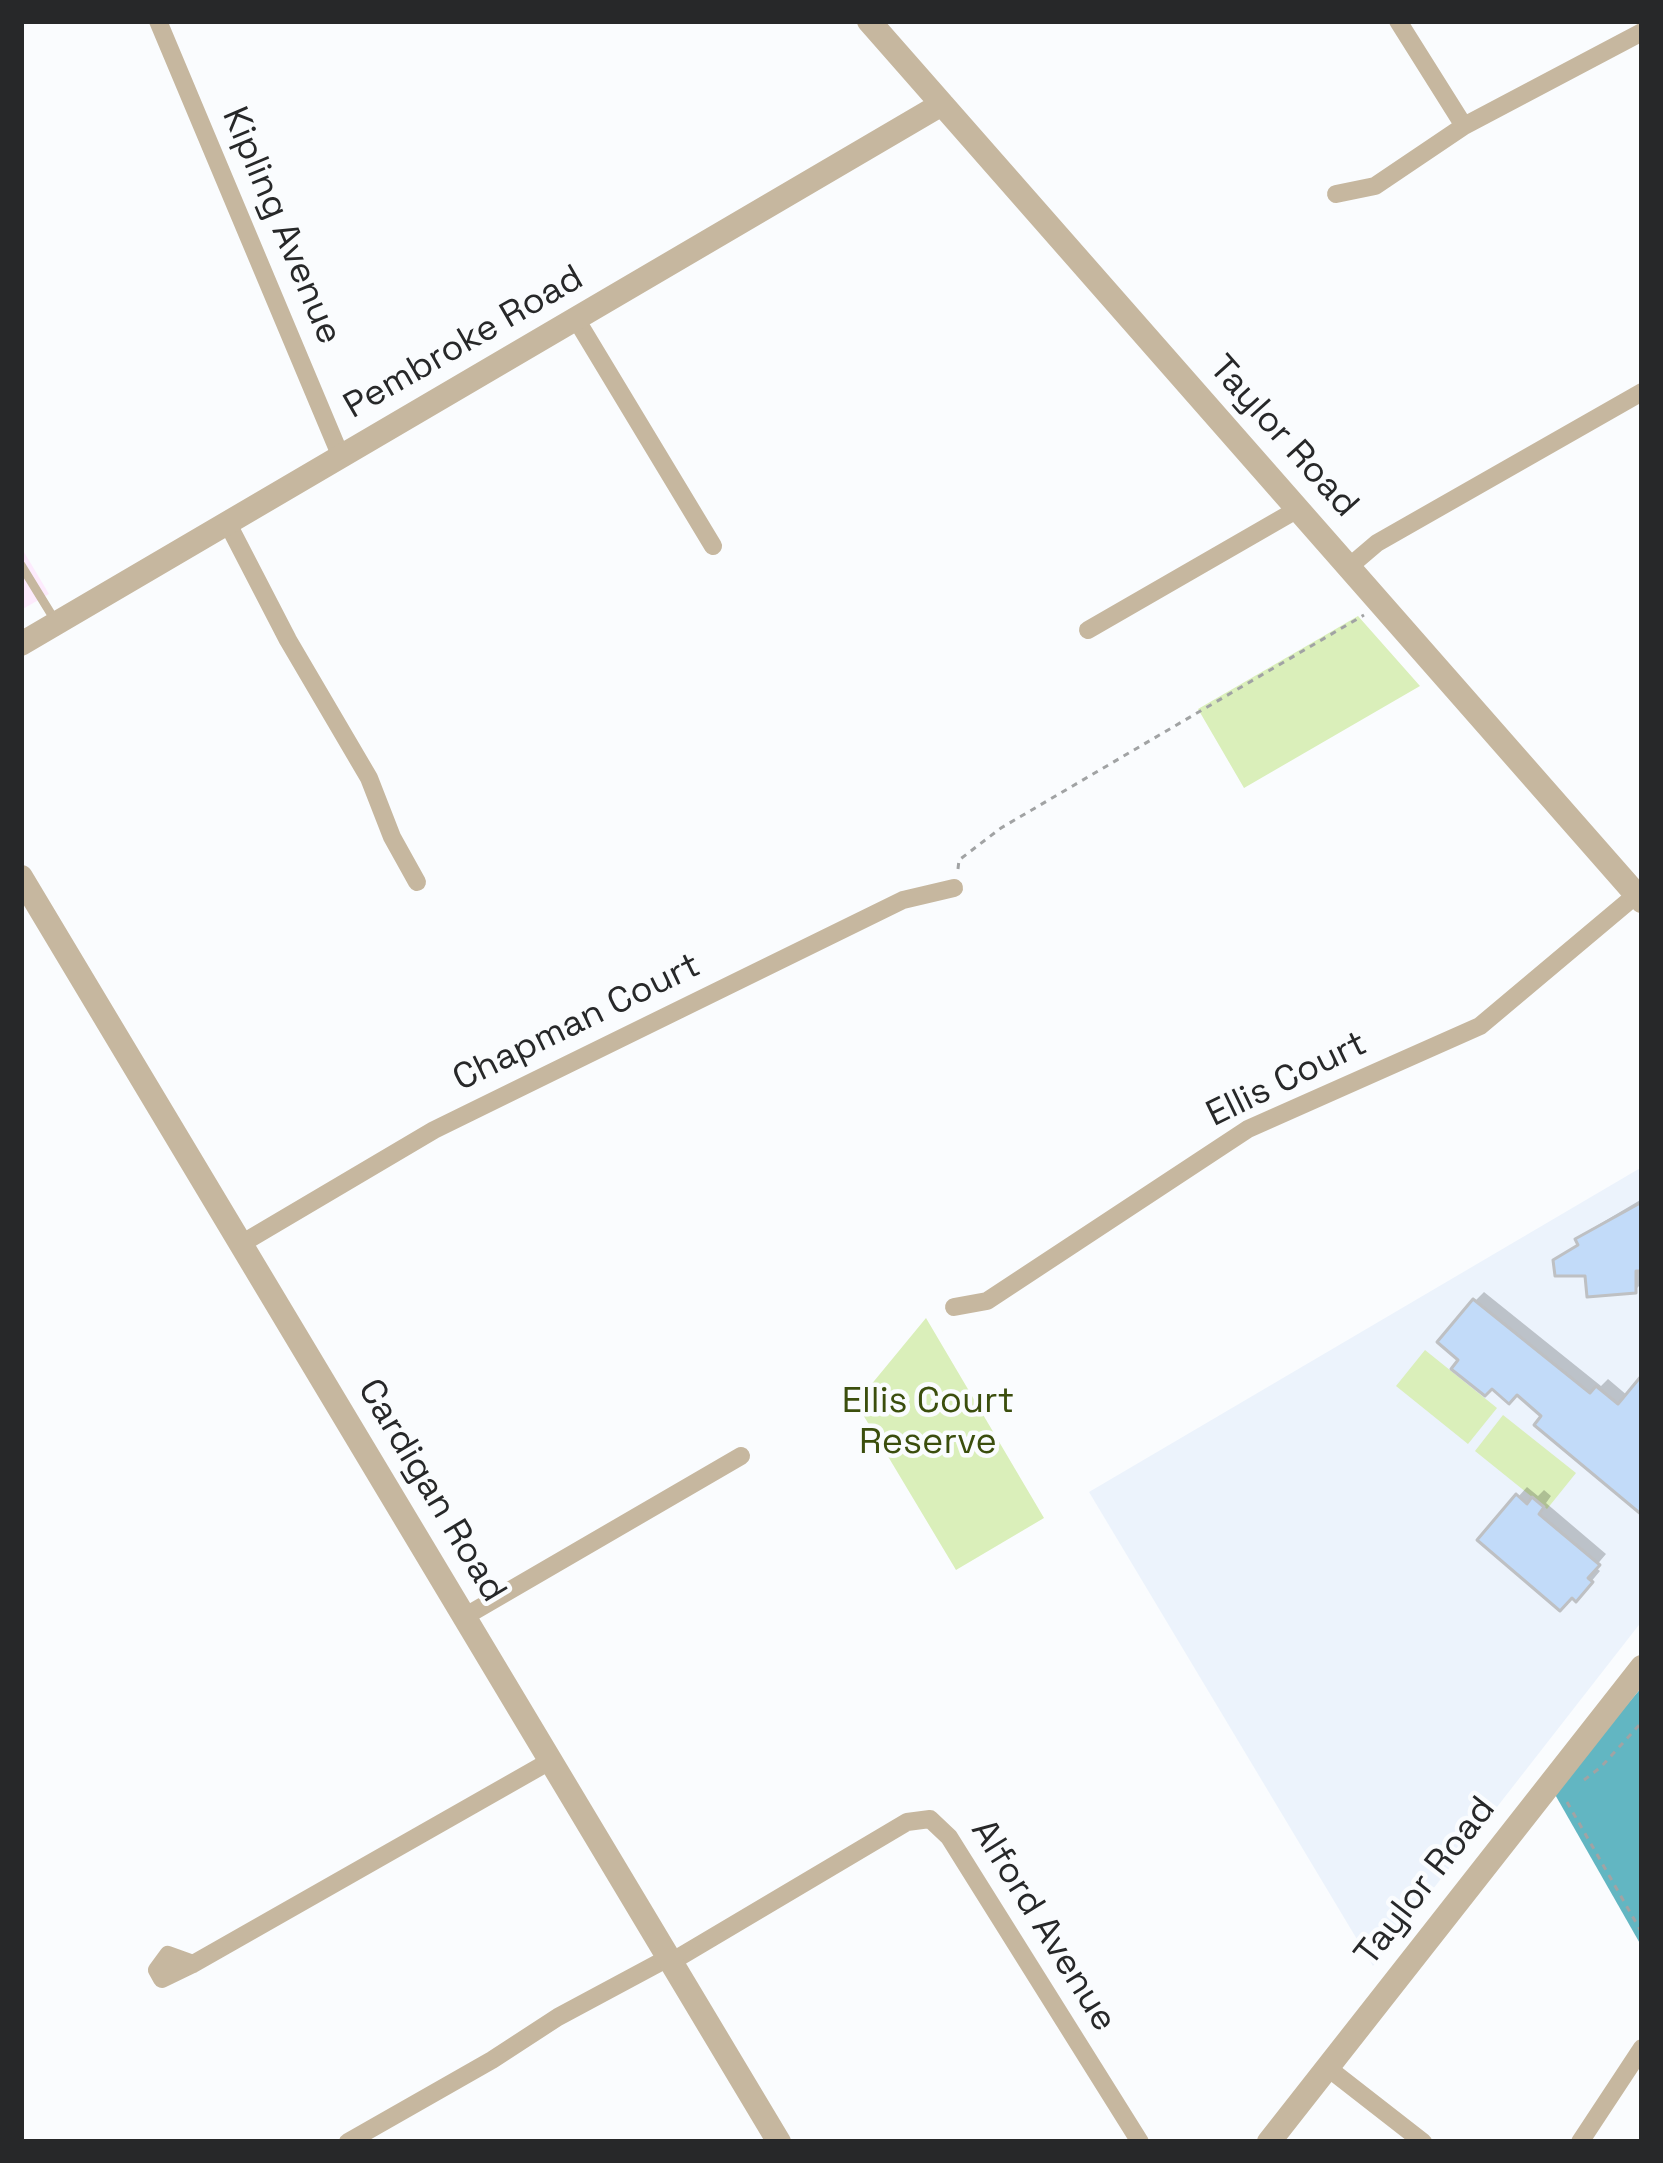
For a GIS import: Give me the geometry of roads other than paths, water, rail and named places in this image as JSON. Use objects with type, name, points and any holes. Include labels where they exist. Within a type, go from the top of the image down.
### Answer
[{"type":"street","name":"Kipling Avenue","points":[[158,21],[341,457]]},
{"type":"street","name":"Taylor Road","points":[[869,21],[1639,898]]},
{"type":"street","points":[[1398,21],[1465,126]]},
{"type":"street","points":[[1336,194],[1375,186],[1465,126],[1642,32]]},
{"type":"street","name":"Pembroke Road","points":[[21,644],[942,104]]},
{"type":"street","points":[[577,319],[713,546]]},
{"type":"street","points":[[1350,566],[1377,543],[1642,392]]},
{"type":"street","points":[[1088,630],[1298,508]]},
{"type":"street","points":[[228,524],[288,640],[369,778],[392,837],[417,882]]},
{"type":"street","name":"Cardigan Road","points":[[21,878],[779,2142]]},
{"type":"street","name":"Chapman Court","points":[[241,1244],[434,1130],[903,900],[954,888]]},
{"type":"street","name":"Ellis Court","points":[[954,1307],[987,1300],[1248,1130],[1480,1026],[1639,898]]},
{"type":"street","points":[[464,1617],[742,1456]]},
{"type":"street","name":"Taylor Road","points":[[1268,2142],[1642,1667]]},
{"type":"street","points":[[193,1964],[550,1761]]},
{"type":"street","name":"Alford Avenue","points":[[670,1960],[907,1822],[930,1819],[949,1837],[1140,2142]]},
{"type":"street","points":[[348,2142],[557,2017],[670,1960]]},
{"type":"street","points":[[1580,2142],[1642,2048]]},
{"type":"street","points":[[1328,2068],[1423,2142]]},
{"type":"lane","points":[[22,568],[56,623]]},
{"type":"water","points":[[1642,1687],[1642,1947],[1553,1791]]},
{"type":"park label","name":"Ellis Court Reserve","points":[[928,1422]]}]
